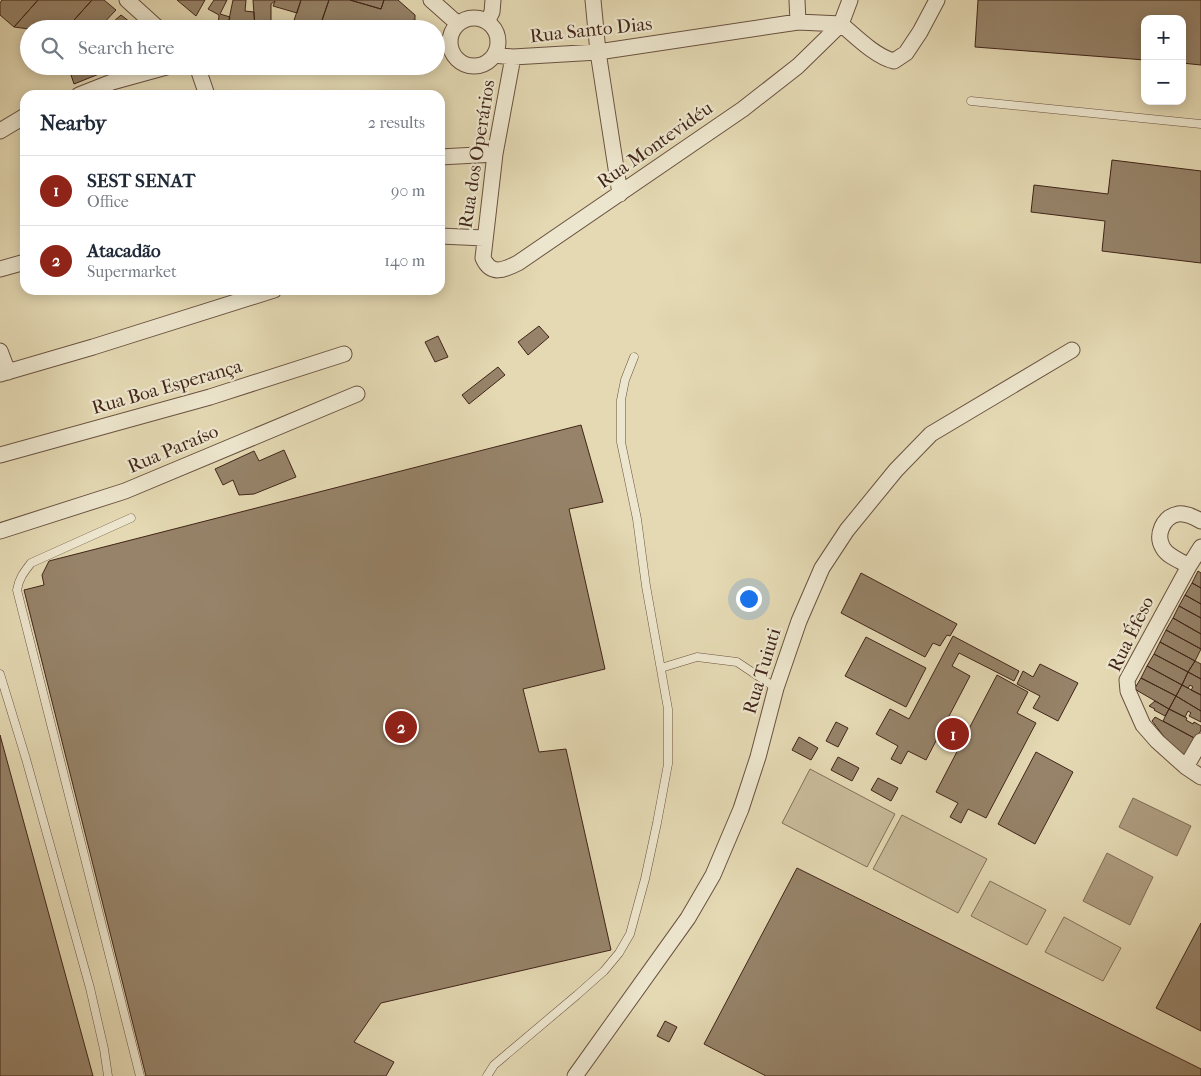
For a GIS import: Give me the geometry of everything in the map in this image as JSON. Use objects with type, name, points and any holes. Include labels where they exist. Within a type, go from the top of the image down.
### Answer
[{"type":"street","points":[[127,0],[150,20]]},
{"type":"street","points":[[431,0],[458,24]]},
{"type":"street","points":[[487,22],[492,12],[493,0]]},
{"type":"street","points":[[593,0],[598,52],[620,194]]},
{"type":"street","points":[[797,0],[798,22]]},
{"type":"street","points":[[850,0],[840,24],[879,55],[894,61],[906,53],[937,0]]},
{"type":"street","points":[[445,41],[451,36],[458,24],[472,18],[487,22],[493,28],[498,43],[494,55],[485,63],[477,66],[469,66],[462,63],[445,45]]},
{"type":"street","name":"Rua Santo Dias","points":[[494,55],[513,58],[598,52],[798,22],[840,24]]},
{"type":"street","name":"Rua Montevidéu","points":[[483,258],[490,268],[498,270],[506,269],[518,263],[742,109],[798,66],[840,24]]},
{"type":"street","name":"Rua dos Operários","points":[[483,258],[495,154],[513,58]]},
{"type":"street","points":[[92,90],[137,75]]},
{"type":"street","points":[[201,75],[205,90]]},
{"type":"street","points":[[0,131],[20,119]]},
{"type":"street","points":[[445,157],[495,154]]},
{"type":"street","points":[[445,236],[484,238]]},
{"type":"street","points":[[0,269],[20,263]]},
{"type":"street","points":[[0,351],[4,373],[93,348],[255,295]]},
{"type":"street","name":"Rua Tuiuti","points":[[575,1076],[688,918],[713,874],[741,809],[758,757],[776,688],[799,621],[822,568],[847,530],[896,470],[931,434],[1072,350]]},
{"type":"street","name":"Rua Boa Esperança","points":[[0,455],[210,397],[344,354]]},
{"type":"street","name":"Rua Paraíso","points":[[0,531],[125,491],[357,394]]},
{"type":"street","points":[[1189,566],[1166,552],[1160,542],[1160,532],[1164,523],[1173,516],[1183,514],[1197,519]]},
{"type":"street","name":"Rua Éfeso","points":[[1201,547],[1127,680],[1128,691],[1143,725],[1157,742],[1201,778]]},
{"type":"street","points":[[1186,767],[1201,741]]},
{"type":"lane","points":[[971,101],[1201,124]]},
{"type":"lane","points":[[487,1076],[494,1065],[577,996],[604,971],[619,953],[630,934],[645,879],[657,823],[668,764],[668,709],[646,586],[637,519],[621,442],[621,400],[625,380],[634,357]]},
{"type":"lane","points":[[131,518],[31,563],[22,574],[17,590],[140,1076]]},
{"type":"lane","points":[[661,668],[697,658],[737,662],[776,688]]},
{"type":"lane","points":[[0,674],[26,759],[90,988],[108,1076]]},
{"type":"shaded area","points":[[810,769],[895,814],[867,867],[782,823]]},
{"type":"shaded area","points":[[1133,798],[1191,826],[1177,856],[1119,827]]},
{"type":"shaded area","points":[[902,815],[987,859],[958,913],[873,869]]},
{"type":"shaded area","points":[[1107,853],[1153,877],[1130,925],[1083,901]]},
{"type":"shaded area","points":[[990,881],[1046,910],[1027,945],[971,916]]},
{"type":"shaded area","points":[[1064,917],[1121,948],[1103,981],[1045,952]]},
{"type":"building","points":[[2,0],[38,0],[14,27],[0,15],[0,3]]},
{"type":"building","points":[[38,0],[92,0],[74,20],[20,20]]},
{"type":"building","points":[[92,0],[104,0],[116,10],[107,20],[74,20]]},
{"type":"building","points":[[177,0],[205,0],[196,16]]},
{"type":"building","points":[[214,0],[227,0],[220,14],[230,17],[229,20],[219,20],[219,15],[208,9]]},
{"type":"building","points":[[233,0],[246,0],[245,11],[254,12],[254,20],[229,20]]},
{"type":"building","points":[[253,0],[301,0],[297,13],[273,6],[275,1],[271,4],[271,20],[254,20]]},
{"type":"building","points":[[301,0],[329,0],[322,20],[294,20]]},
{"type":"building","points":[[329,0],[350,0],[381,9],[384,0],[398,0],[415,15],[415,20],[322,20]]},
{"type":"building","points":[[350,0],[384,0],[381,9]]},
{"type":"building","points":[[978,0],[1201,0],[1201,65],[1186,63],[1186,15],[1141,15],[1141,60],[975,47]]},
{"type":"building","points":[[121,15],[127,20],[115,20]]},
{"type":"building","points":[[20,20],[20,28],[14,27]]},
{"type":"building","points":[[71,75],[96,75],[74,84]]},
{"type":"building","points":[[1112,160],[1201,171],[1201,263],[1102,251],[1105,221],[1031,212],[1034,185],[1108,194]]},
{"type":"building","points":[[539,326],[549,337],[528,355],[518,342]]},
{"type":"building","points":[[438,336],[448,357],[435,362],[425,342]]},
{"type":"building","points":[[498,367],[505,375],[469,404],[462,395]]},
{"type":"building","points":[[581,425],[603,502],[569,509],[605,669],[523,689],[539,752],[566,749],[611,950],[381,1003],[354,1042],[394,1062],[386,1076],[146,1076],[24,590],[44,585],[42,575],[49,561]]},
{"type":"building","points":[[284,450],[296,477],[254,494],[239,495],[233,480],[223,485],[215,469],[254,451],[259,461]]},
{"type":"building","points":[[1198,571],[1201,573],[1201,588],[1192,583]]},
{"type":"building","points":[[861,573],[957,624],[950,636],[947,635],[940,646],[933,643],[925,657],[841,613]]},
{"type":"building","points":[[1192,583],[1201,588],[1201,604],[1185,595]]},
{"type":"building","points":[[1185,595],[1201,604],[1201,618],[1179,606]]},
{"type":"building","points":[[1179,606],[1201,618],[1201,634],[1173,618]]},
{"type":"building","points":[[1173,618],[1201,634],[1201,649],[1166,630]]},
{"type":"building","points":[[1166,630],[1201,649],[1195,661],[1160,642]]},
{"type":"building","points":[[953,636],[1019,671],[1014,681],[959,653],[952,666],[970,676],[926,760],[908,751],[901,764],[891,759],[898,746],[876,734],[890,709],[909,719]]},
{"type":"building","points":[[866,637],[926,668],[906,707],[845,676]]},
{"type":"building","points":[[1160,642],[1195,661],[1188,672],[1154,654]]},
{"type":"building","points":[[1154,654],[1188,672],[1182,685],[1147,666]]},
{"type":"building","points":[[1195,661],[1201,664],[1201,679],[1188,672]]},
{"type":"building","points":[[1040,664],[1078,683],[1058,721],[1033,708],[1040,696],[1017,684],[1023,671],[1033,677]]},
{"type":"building","points":[[1147,666],[1182,685],[1176,696],[1141,678]]},
{"type":"building","points":[[1188,672],[1201,679],[1201,695],[1191,690],[1193,687],[1190,685],[1188,688],[1182,685]]},
{"type":"building","points":[[997,675],[1028,692],[1017,713],[1036,723],[986,818],[968,809],[961,823],[950,817],[958,803],[936,792]]},
{"type":"building","points":[[1141,678],[1176,696],[1169,709],[1135,688]]},
{"type":"building","points":[[1182,685],[1201,695],[1201,711],[1176,696]]},
{"type":"building","points":[[1176,696],[1201,711],[1201,722],[1189,716],[1191,713],[1188,711],[1185,717],[1169,709]]},
{"type":"building","points":[[1155,701],[1169,709],[1165,716],[1149,706]]},
{"type":"building","points":[[1169,709],[1187,718],[1186,720],[1193,724],[1194,722],[1201,726],[1196,739],[1163,721]]},
{"type":"building","points":[[1155,717],[1196,739],[1185,760],[1164,738],[1152,721]]},
{"type":"building","points":[[836,722],[848,728],[838,747],[826,741]]},
{"type":"building","points":[[0,735],[93,1076],[0,1076]]},
{"type":"building","points":[[799,737],[818,748],[811,760],[792,750]]},
{"type":"building","points":[[1036,752],[1073,772],[1035,844],[998,824]]},
{"type":"building","points":[[838,757],[859,768],[852,781],[831,770]]},
{"type":"building","points":[[878,778],[898,788],[891,801],[871,790]]},
{"type":"building","points":[[797,868],[1201,1069],[1201,1076],[766,1076],[704,1044]]},
{"type":"building","points":[[1201,923],[1201,1031],[1156,1008]]},
{"type":"building","points":[[665,1021],[677,1027],[669,1042],[657,1036]]},
{"type":"place","name":"Atacadão","points":[[401,727]]},
{"type":"place","name":"SEST SENAT","points":[[953,734]]}]
